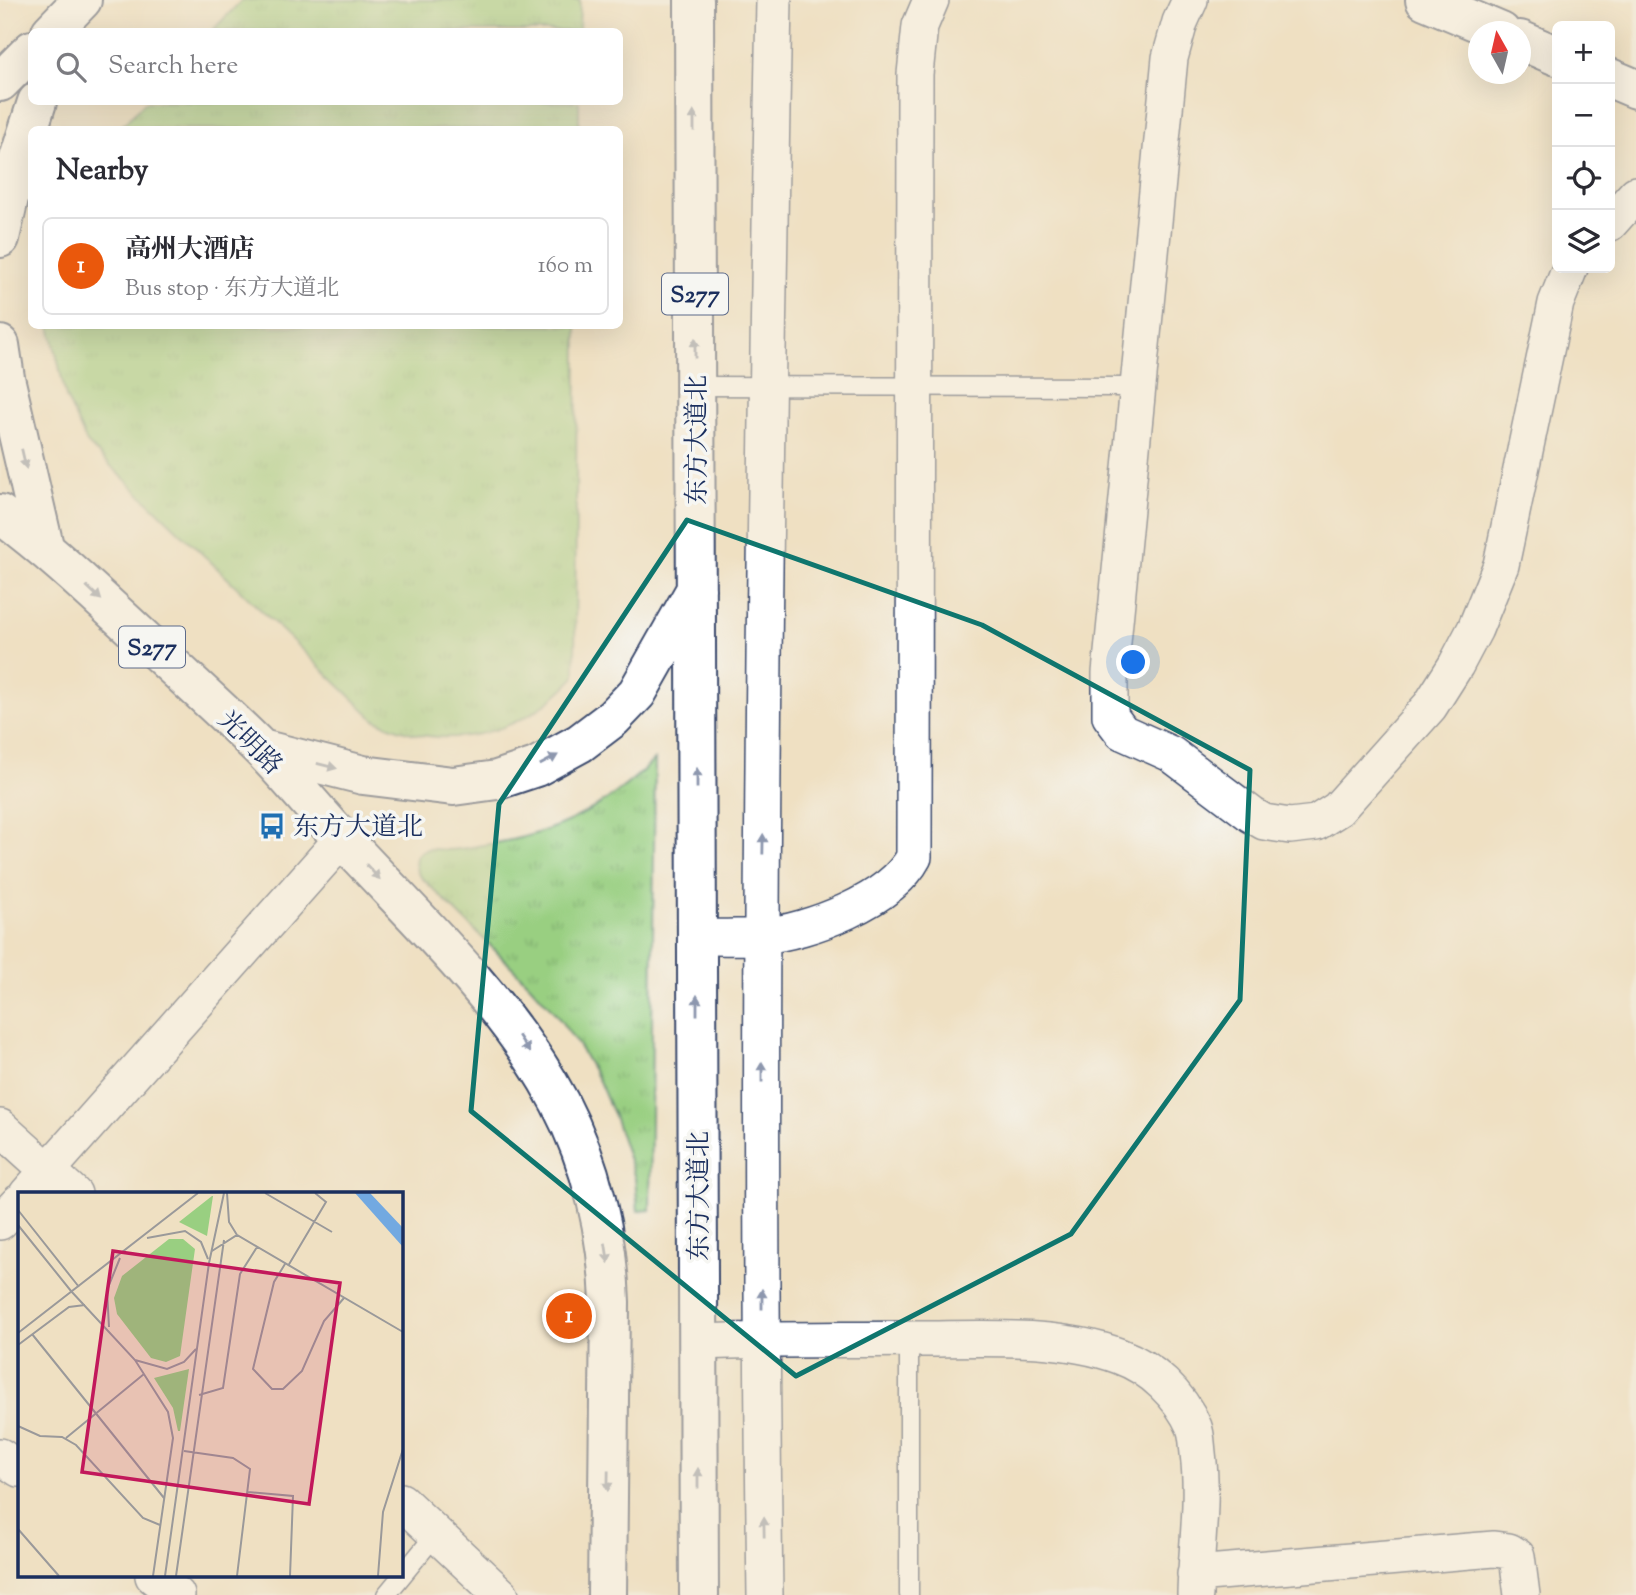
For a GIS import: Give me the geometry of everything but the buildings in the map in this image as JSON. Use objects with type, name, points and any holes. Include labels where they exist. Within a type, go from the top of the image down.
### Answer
[{"type":"main road","name":"东方大道北","points":[[694,0],[699,1595]]},
{"type":"main road","points":[[1425,0],[1474,21]]},
{"type":"main road","points":[[1531,44],[1552,53]]},
{"type":"main road","points":[[0,82],[28,55]]},
{"type":"main road","points":[[1615,80],[1636,89]]},
{"type":"main road","points":[[29,126],[36,105]]},
{"type":"main road","points":[[0,238],[15,171],[28,130]]},
{"type":"main road","points":[[0,345],[44,546]]},
{"type":"main road","name":"光明路","points":[[0,514],[44,546],[261,749],[483,989],[514,1029],[548,1082],[575,1134],[592,1178],[609,1266],[607,1595]]},
{"type":"main road","name":"S277","points":[[261,749],[363,775],[453,786],[497,779],[536,767],[580,743],[612,718],[637,693],[696,588]]},
{"type":"street","points":[[765,1595],[762,936],[774,0]]},
{"type":"street","points":[[697,937],[762,936],[798,929],[867,900],[895,882],[914,857],[915,74],[920,26],[932,0]]},
{"type":"street","points":[[1189,0],[1170,58],[1108,694],[1110,716],[1122,732],[1171,754],[1225,797],[1264,822],[1290,826],[1315,823],[1338,809],[1430,706],[1475,629],[1501,565],[1556,303],[1568,273]]},
{"type":"street","points":[[1615,217],[1636,194]]},
{"type":"street","points":[[0,1126],[50,1186],[342,839]]},
{"type":"street","points":[[0,1222],[18,1203]]},
{"type":"street","points":[[698,1342],[762,1339],[1000,1339],[1056,1342],[1119,1356],[1143,1367],[1167,1387],[1184,1406],[1195,1430],[1202,1507],[1195,1584],[1503,1549],[1517,1556],[1522,1595]]},
{"type":"street","points":[[0,1456],[18,1468]]},
{"type":"street","points":[[402,1502],[500,1595]]},
{"type":"street","points":[[156,1578],[177,1595]]},
{"type":"lane","points":[[696,386],[1138,387]]},
{"type":"lane","points":[[909,1339],[909,1595]]},
{"type":"lane","points":[[402,1575],[436,1534]]},
{"type":"lane","points":[[386,1595],[400,1578]]},
{"type":"highlighted area","points":[[687,520],[982,625],[1250,770],[1240,1000],[1071,1234],[796,1376],[471,1111],[499,804]]},
{"type":"green space","points":[[242,0],[580,0],[579,28],[215,28]]},
{"type":"green space","points":[[142,105],[579,105],[579,126],[122,126]]},
{"type":"green space","points":[[51,329],[577,329],[575,677],[531,714],[507,726],[481,734],[428,736],[401,730],[374,719],[87,443],[66,397]]},
{"type":"green space","points":[[655,759],[650,1210],[638,1211],[635,1178],[614,1116],[599,1081],[580,1048],[556,1014],[530,985],[421,877],[415,862],[417,855],[427,849],[451,850],[509,841],[555,827],[617,793]]},
{"type":"place","name":"东方大道北","points":[[272,826]]},
{"type":"place","name":"高州大酒店","points":[[569,1316]]}]
